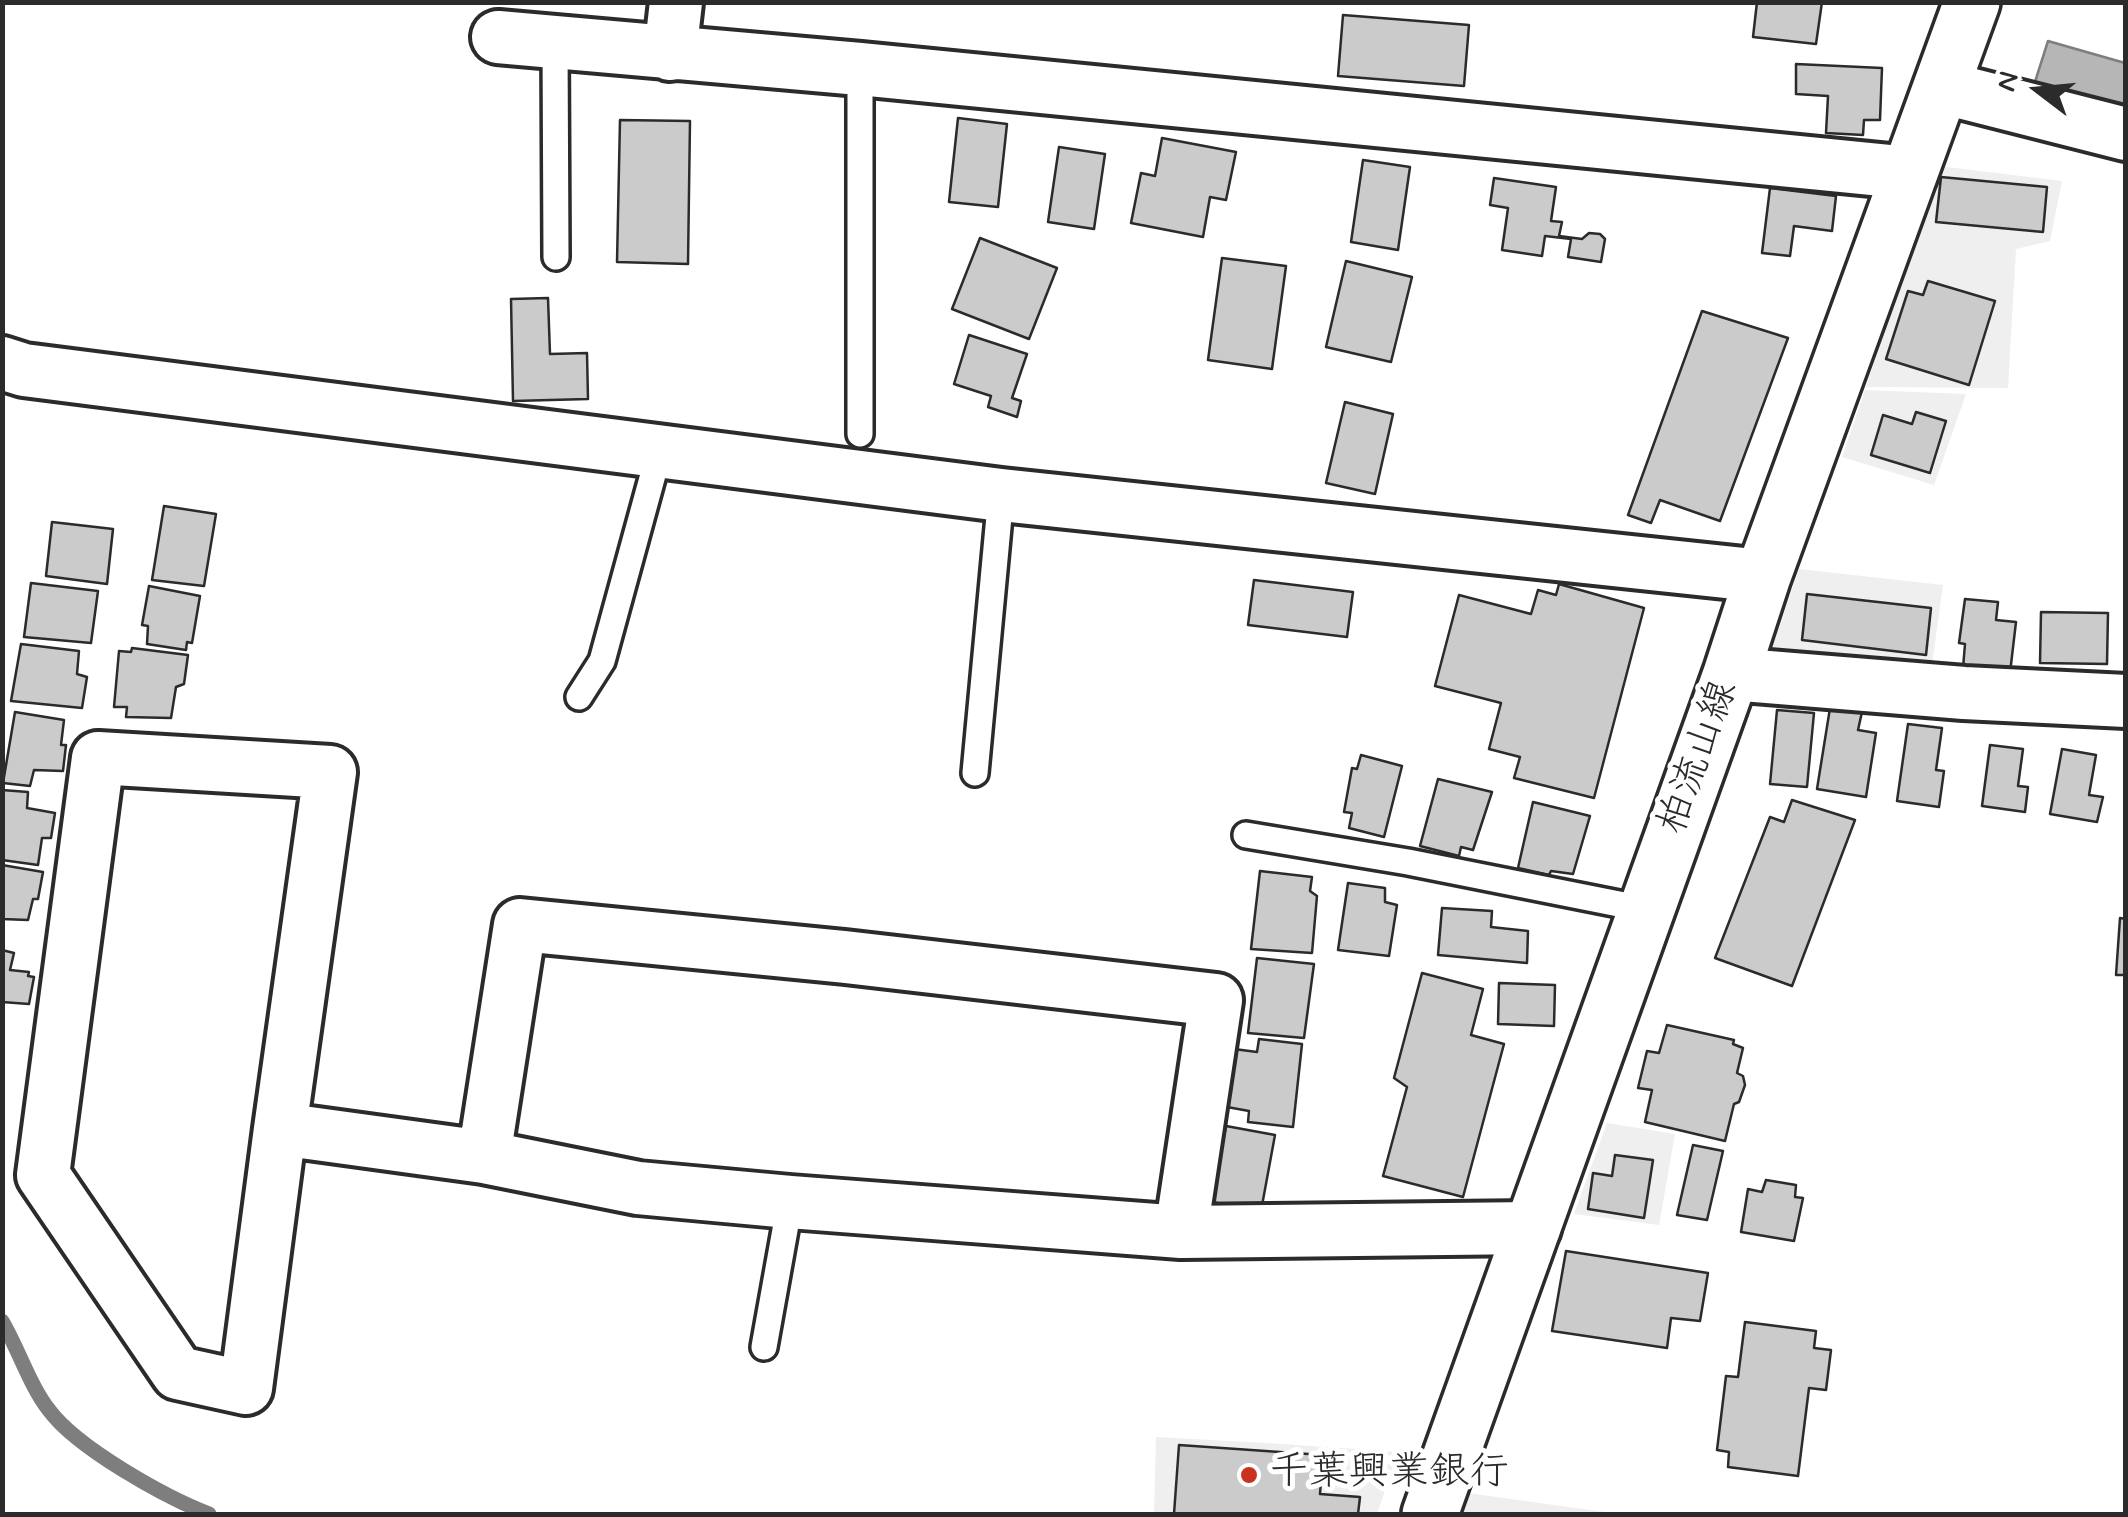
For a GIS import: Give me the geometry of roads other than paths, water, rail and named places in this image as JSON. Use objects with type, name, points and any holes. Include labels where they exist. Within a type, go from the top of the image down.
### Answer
[{"type":"main road","name":"柏流山線","points":[[1430,1514],[1763,576],[1972,2]]},
{"type":"street","points":[[670,54],[676,2]]},
{"type":"street","points":[[498,37],[860,69],[1911,174]]},
{"type":"street","points":[[1941,87],[2126,134]]},
{"type":"street","points":[[2,363],[24,370],[1001,495],[1763,576]]},
{"type":"street","points":[[1731,674],[1964,693],[2126,700]]},
{"type":"street","points":[[98,758],[330,772],[280,1130],[246,1388],[178,1373],[44,1176],[98,758]]},
{"type":"street","points":[[484,1157],[520,924],[845,957],[1216,1000],[1181,1232]]},
{"type":"street","points":[[280,1130],[484,1157],[638,1188],[790,1202],[1181,1232],[1534,1228]]},
{"type":"lane","points":[[555,41],[556,257]]},
{"type":"lane","points":[[860,69],[860,434]]},
{"type":"lane","points":[[579,697],[602,661],[660,449]]},
{"type":"lane","points":[[975,773],[1001,495]]},
{"type":"lane","points":[[1246,836],[1408,862],[1644,908]]},
{"type":"lane","points":[[764,1348],[790,1202]]},
{"type":"waterway","points":[[2,1321],[36,1390],[62,1425],[123,1470],[209,1514]]},
{"type":"place","name":"千葉興業銀行","points":[[1249,1475]]}]
